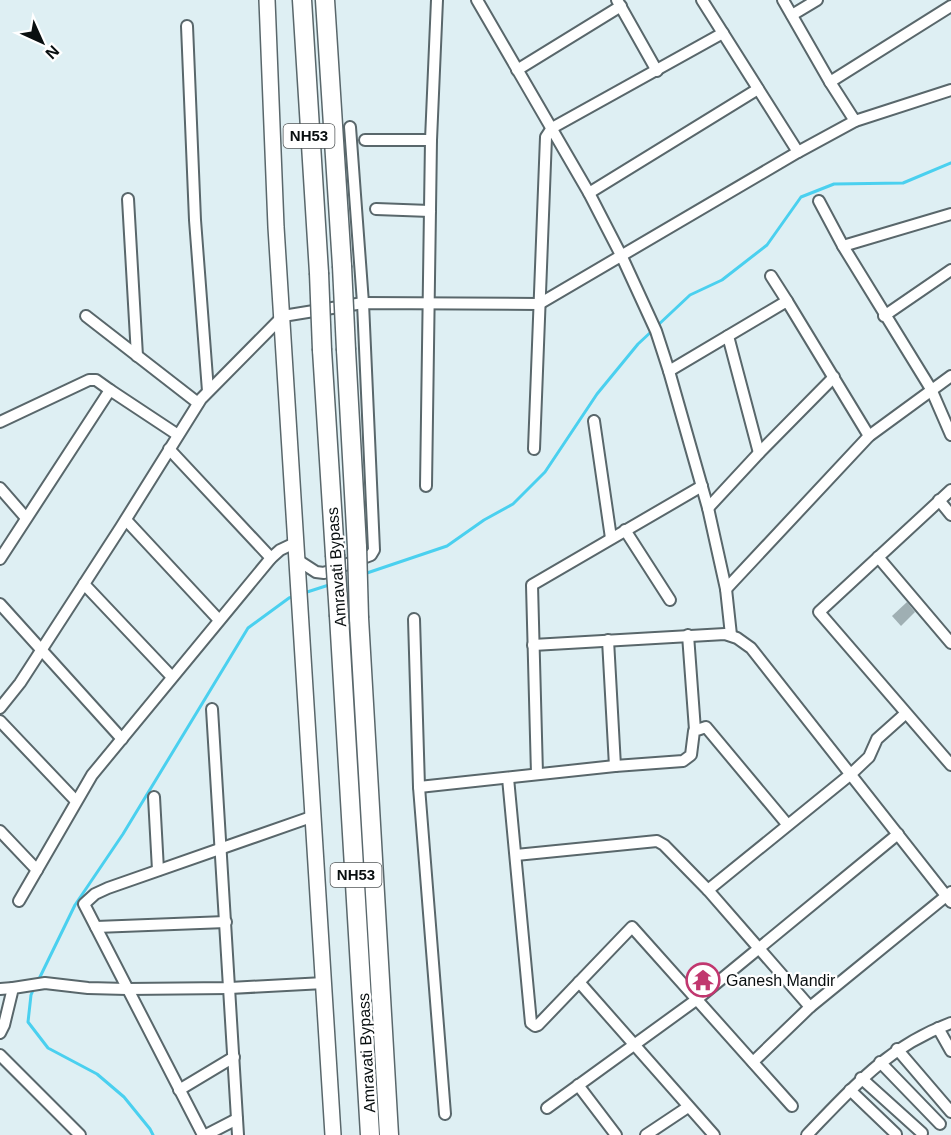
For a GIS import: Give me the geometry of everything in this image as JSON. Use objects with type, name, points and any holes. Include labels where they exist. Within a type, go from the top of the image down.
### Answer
[{"type":"highway","name":"Amravati Bypass","points":[[302,0],[339,616],[389,1135]]},
{"type":"highway","name":"Amravati Bypass","points":[[325,0],[357,547],[370,1135]]},
{"type":"main road","points":[[267,0],[276,227],[302,607],[333,1135]]},
{"type":"street","points":[[426,486],[431,140],[437,0]]},
{"type":"street","points":[[477,0],[589,193],[622,256],[656,331],[708,508],[726,590],[731,635]]},
{"type":"street","points":[[702,0],[798,152]]},
{"type":"street","points":[[783,0],[855,121]]},
{"type":"street","points":[[792,15],[817,0]]},
{"type":"street","points":[[517,70],[619,3],[657,71]]},
{"type":"street","points":[[830,82],[951,6]]},
{"type":"street","points":[[187,26],[195,220],[208,391]]},
{"type":"street","points":[[534,449],[546,137],[552,128],[723,33]]},
{"type":"street","points":[[589,193],[758,89]]},
{"type":"street","points":[[0,708],[41,651],[198,403],[283,316],[363,303],[539,304],[855,121],[951,90]]},
{"type":"street","points":[[299,561],[316,572],[324,573],[371,555],[374,550],[363,303],[350,127]]},
{"type":"street","points":[[365,140],[431,140]]},
{"type":"street","points":[[128,199],[137,356]]},
{"type":"street","points":[[819,201],[884,316],[931,389],[951,435]]},
{"type":"street","points":[[376,209],[430,211]]},
{"type":"street","points":[[843,246],[951,214]]},
{"type":"street","points":[[884,316],[951,270]]},
{"type":"street","points":[[771,276],[869,436]]},
{"type":"street","points":[[669,371],[786,301]]},
{"type":"street","points":[[86,316],[198,403]]},
{"type":"street","points":[[728,336],[759,453]]},
{"type":"street","points":[[726,590],[869,436],[951,375]]},
{"type":"street","points":[[708,508],[834,377]]},
{"type":"street","points":[[0,423],[89,380],[96,380],[178,435]]},
{"type":"street","points":[[0,559],[110,390]]},
{"type":"street","points":[[594,421],[611,538]]},
{"type":"street","points":[[169,448],[271,558]]},
{"type":"street","points":[[537,774],[532,585],[702,486]]},
{"type":"street","points":[[0,488],[26,518]]},
{"type":"street","points":[[951,490],[819,612],[951,765]]},
{"type":"street","points":[[939,500],[951,515]]},
{"type":"street","points":[[126,520],[219,620]]},
{"type":"street","points":[[625,530],[670,600]]},
{"type":"street","points":[[19,901],[92,775],[271,558],[280,550],[297,542]]},
{"type":"street","points":[[878,557],[951,643]]},
{"type":"street","points":[[84,584],[172,677]]},
{"type":"street","points":[[0,604],[122,739]]},
{"type":"street","points":[[414,619],[419,787],[445,1114]]},
{"type":"street","points":[[533,645],[688,635],[731,635],[750,648],[950,896],[810,1007],[753,1062]]},
{"type":"street","points":[[419,787],[687,760],[691,755],[695,730],[688,635]]},
{"type":"street","points":[[608,640],[615,766]]},
{"type":"street","points":[[212,710],[238,1135]]},
{"type":"street","points":[[708,890],[851,774],[869,757],[876,741],[905,714]]},
{"type":"street","points":[[0,722],[76,801]]},
{"type":"street","points":[[695,730],[709,729],[787,824]]},
{"type":"street","points":[[508,778],[531,1023],[538,1025],[632,927],[792,1106]]},
{"type":"street","points":[[154,797],[158,870]]},
{"type":"street","points":[[237,1119],[204,1135],[85,907],[86,902],[108,888],[314,816]]},
{"type":"street","points":[[0,831],[37,870]]},
{"type":"street","points":[[547,1107],[696,1000],[760,950],[898,834]]},
{"type":"street","points":[[516,855],[657,841],[664,845],[708,890],[810,1007]]},
{"type":"street","points":[[96,927],[226,922]]},
{"type":"street","points":[[579,982],[714,1135]]},
{"type":"street","points":[[0,989],[45,983],[88,988],[127,989],[230,988],[324,983]]},
{"type":"street","points":[[0,1033],[13,988]]},
{"type":"street","points":[[807,1135],[861,1078],[880,1062],[897,1049],[951,1023]]},
{"type":"street","points":[[938,1028],[951,1051]]},
{"type":"street","points":[[897,1049],[951,1112]]},
{"type":"street","points":[[0,1055],[80,1135]]},
{"type":"street","points":[[179,1090],[234,1057]]},
{"type":"street","points":[[880,1062],[940,1124]]},
{"type":"street","points":[[861,1078],[922,1134]]},
{"type":"street","points":[[578,1085],[616,1135]]},
{"type":"street","points":[[850,1090],[896,1134]]},
{"type":"street","points":[[646,1135],[688,1107]]},
{"type":"building","points":[[907,602],[915,612],[901,626],[892,616]]},
{"type":"waterway","points":[[657,326],[690,295],[722,280],[767,245],[801,197],[834,184],[903,183],[951,163]]},
{"type":"waterway","points":[[364,574],[447,546],[484,520],[513,504],[545,472],[597,394],[638,344],[652,331]]},
{"type":"waterway","points":[[304,593],[332,584]]},
{"type":"waterway","points":[[38,981],[75,905],[123,834],[248,628],[295,596]]},
{"type":"waterway","points":[[35,986],[31,995],[28,1022],[48,1048],[97,1074],[124,1097],[153,1135]]},
{"type":"place","name":"Ganesh Mandir","points":[[703,980]]}]
